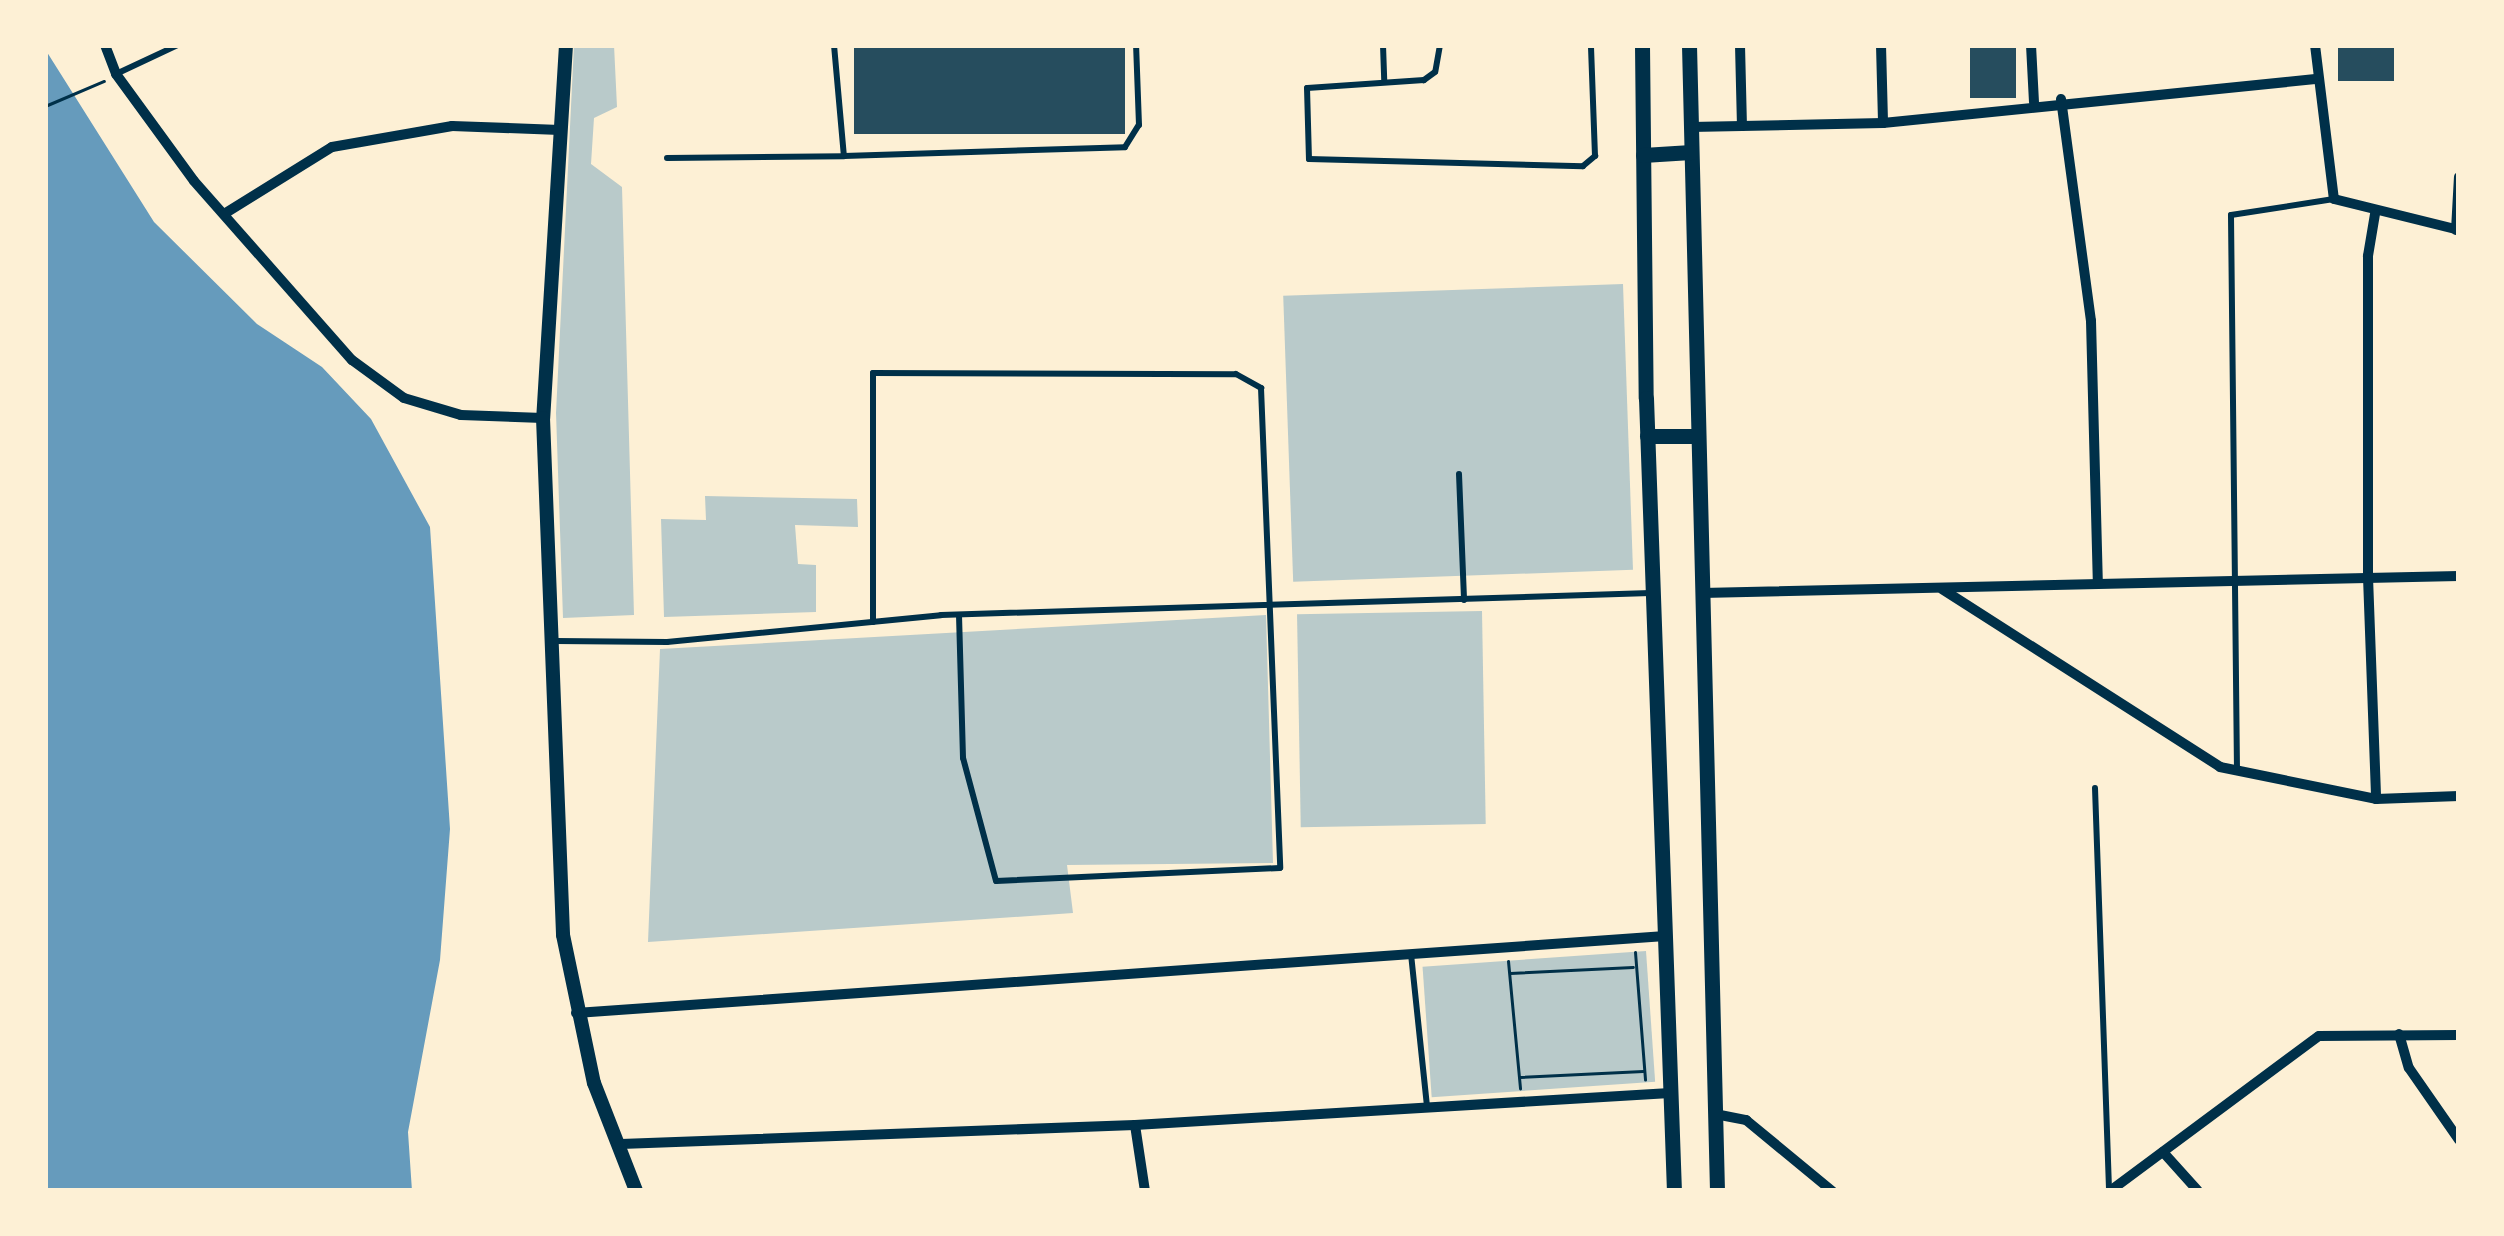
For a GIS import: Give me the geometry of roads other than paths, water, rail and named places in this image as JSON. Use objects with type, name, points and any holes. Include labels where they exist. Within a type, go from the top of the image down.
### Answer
[{"type":"main road","points":[[1642,45],[1647,436],[1674,1191]]},
{"type":"main road","points":[[1689,45],[1720,1190]]},
{"type":"main road","points":[[1643,155],[1691,152]]},
{"type":"main road","points":[[1647,436],[1698,436]]},
{"type":"street","points":[[104,45],[116,74],[224,214],[352,360],[404,398],[461,415],[543,418]]},
{"type":"street","points":[[566,45],[543,418],[563,935],[576,1012],[636,1191]]},
{"type":"street","points":[[1740,45],[1742,126]]},
{"type":"street","points":[[1881,45],[1883,123]]},
{"type":"street","points":[[2031,45],[2034,102]]},
{"type":"street","points":[[2315,45],[2334,199],[2374,214],[2458,230],[2459,177]]},
{"type":"street","points":[[1691,128],[1883,123],[2061,99],[2318,79]]},
{"type":"street","points":[[2061,99],[2091,321],[2098,583]]},
{"type":"street","points":[[224,214],[332,147],[452,126],[560,130]]},
{"type":"street","points":[[2374,214],[2368,256],[2368,578],[2376,799]]},
{"type":"street","points":[[1702,593],[2459,576]]},
{"type":"street","points":[[1939,587],[2146,726],[2237,771],[2376,799],[2459,796]]},
{"type":"street","points":[[576,1012],[1665,936]]},
{"type":"street","points":[[2398,1034],[2409,1067],[2459,1140]]},
{"type":"street","points":[[2110,1191],[2319,1036],[2459,1035]]},
{"type":"street","points":[[621,1144],[1136,1125],[1670,1093]]},
{"type":"street","points":[[1715,1114],[1746,1120],[1832,1191]]},
{"type":"street","points":[[1136,1125],[1145,1191]]},
{"type":"street","points":[[2163,1152],[2198,1191]]},
{"type":"lane","points":[[116,74],[178,45]]},
{"type":"lane","points":[[834,45],[844,156]]},
{"type":"lane","points":[[667,158],[1124,147],[1138,125],[1136,45]]},
{"type":"lane","points":[[1383,45],[1384,81]]},
{"type":"lane","points":[[1440,45],[1431,77],[1307,88],[1309,159],[1583,166],[1595,156],[1591,45]]},
{"type":"lane","points":[[2091,45],[2146,45]]},
{"type":"lane","points":[[2237,771],[2231,214],[2334,199]]},
{"type":"lane","points":[[873,622],[873,373],[1236,374],[1261,388],[1274,607],[1280,868],[1252,875],[996,881],[962,758],[959,617]]},
{"type":"lane","points":[[1459,474],[1464,599]]},
{"type":"lane","points":[[552,641],[667,642],[959,617],[1652,593]]},
{"type":"lane","points":[[2095,788],[2110,1191]]},
{"type":"lane","points":[[1411,953],[1427,1108]]},
{"type":"water","points":[[45,49],[154,222],[257,324],[322,367],[371,419],[430,527],[450,829],[440,960],[408,1132],[412,1191],[45,1191]]}]
